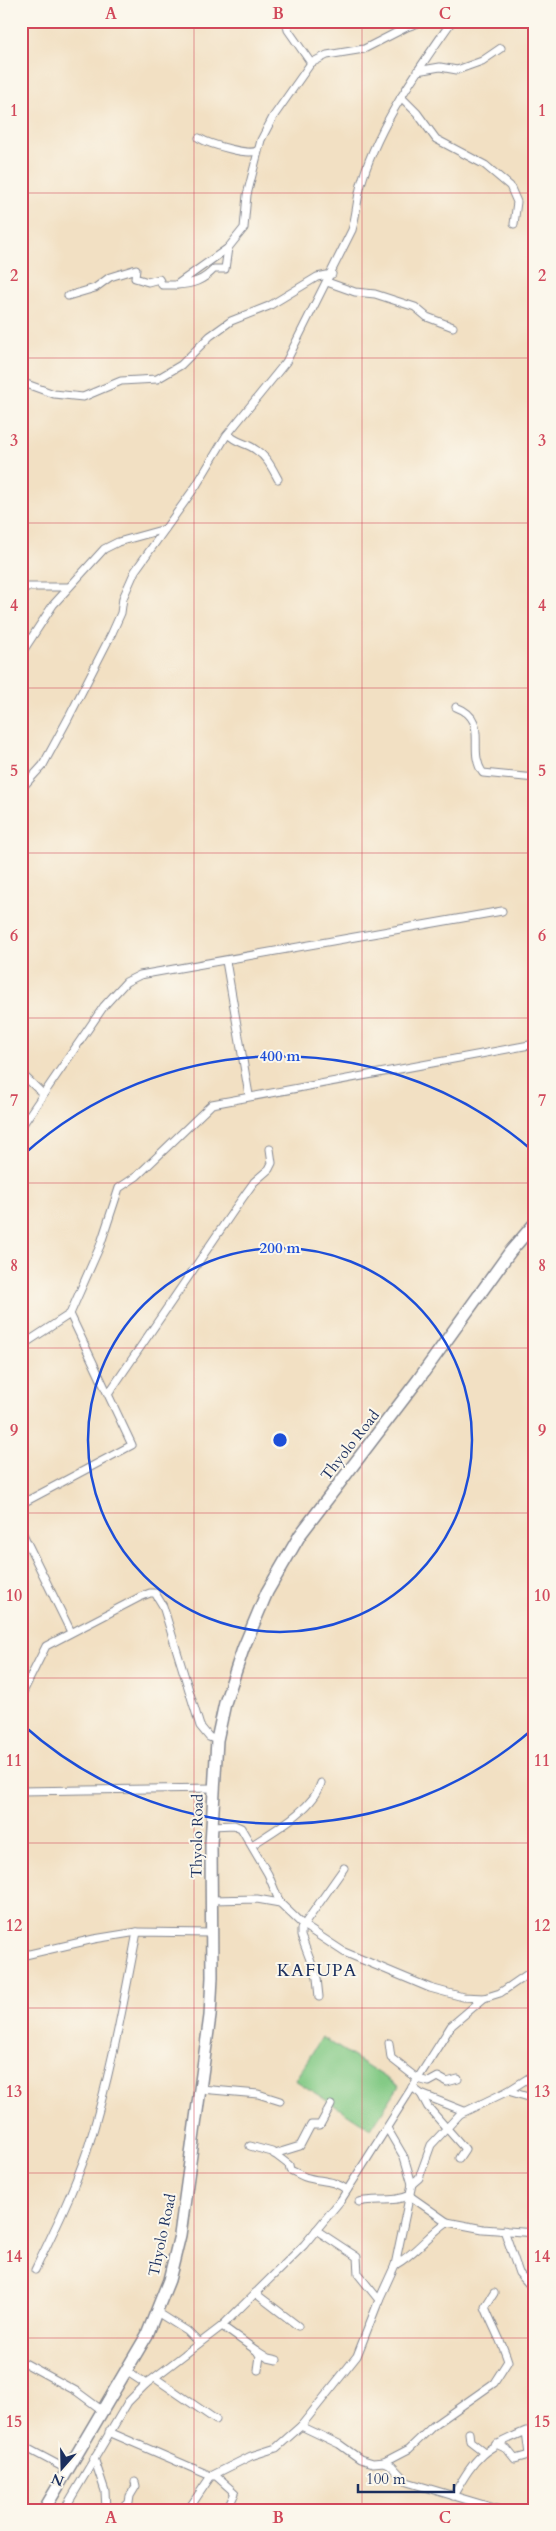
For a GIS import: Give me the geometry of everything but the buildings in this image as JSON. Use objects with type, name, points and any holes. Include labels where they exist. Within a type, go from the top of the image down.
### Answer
[{"type":"highway","name":"Thyolo Road","points":[[44,2510],[126,2371],[157,2312],[169,2280],[180,2235],[210,2016],[212,1826],[217,1740],[225,1704],[243,1649],[267,1592],[300,1535],[418,1380],[504,1260],[535,1223]]},
{"type":"street","points":[[199,21],[272,21]]},
{"type":"street","points":[[286,21],[287,27],[311,64]]},
{"type":"street","points":[[176,285],[228,248],[244,228],[247,195],[258,150],[273,117],[311,64],[327,55],[364,49],[407,27],[424,21]]},
{"type":"street","points":[[21,789],[43,765],[112,633],[121,613],[123,598],[128,585],[165,528],[196,486],[228,434],[286,362],[332,274],[356,217],[362,179],[367,166],[401,97],[452,21]]},
{"type":"street","points":[[417,71],[440,67],[457,70],[482,61],[501,48]]},
{"type":"street","points":[[401,97],[417,113],[436,138],[485,165],[510,186],[517,202],[514,224]]},
{"type":"street","points":[[199,138],[226,148],[252,153],[258,150]]},
{"type":"street","points":[[68,296],[95,288],[110,277],[136,269],[135,278],[148,282],[160,280],[162,284],[192,284],[208,276],[214,270],[225,269],[228,248]]},
{"type":"street","points":[[21,382],[54,394],[83,397],[121,381],[157,379],[181,364],[210,336],[232,320],[269,306],[317,277],[332,274]]},
{"type":"street","points":[[327,282],[355,292],[375,294],[415,308],[427,318],[453,327]]},
{"type":"street","points":[[228,434],[235,441],[256,449],[270,464],[278,479]]},
{"type":"street","points":[[21,654],[53,605],[68,587],[110,546],[165,528]]},
{"type":"street","points":[[21,587],[35,585],[68,587]]},
{"type":"street","points":[[456,707],[469,713],[474,719],[477,757],[483,773],[535,778]]},
{"type":"street","points":[[21,1127],[104,1006],[126,982],[140,975],[502,911]]},
{"type":"street","points":[[226,961],[249,1095]]},
{"type":"street","points":[[21,1346],[70,1314],[94,1262],[119,1188],[137,1176],[212,1104],[249,1095],[535,1044]]},
{"type":"street","points":[[21,1073],[43,1094]]},
{"type":"street","points":[[109,1393],[234,1210],[254,1182],[269,1169],[272,1163],[270,1149]]},
{"type":"street","points":[[21,1504],[132,1445],[70,1314]]},
{"type":"street","points":[[21,1530],[71,1632]]},
{"type":"street","points":[[21,1696],[43,1650],[71,1632],[140,1597],[155,1593],[163,1606],[200,1726],[209,1737],[217,1740]]},
{"type":"street","points":[[252,1845],[291,1819],[316,1796],[321,1784]]},
{"type":"street","points":[[21,1791],[213,1788]]},
{"type":"street","points":[[212,1826],[238,1826],[252,1845],[268,1874],[280,1903],[303,1925],[344,1952],[401,1977],[446,1993],[484,1998]]},
{"type":"street","points":[[318,1996],[317,1978],[300,1933],[303,1925],[344,1868]]},
{"type":"street","points":[[212,1900],[257,1899],[280,1903]]},
{"type":"street","points":[[21,1956],[94,1939],[137,1932],[212,1933]]},
{"type":"street","points":[[36,2270],[86,2153],[106,2086],[137,1932]]},
{"type":"street","points":[[64,2510],[128,2402],[146,2384],[222,2326],[316,2230],[347,2190],[451,2026],[484,1998],[500,1993],[535,1969]]},
{"type":"street","points":[[389,2043],[391,2058],[418,2079],[429,2082],[438,2077],[447,2082],[458,2079]]},
{"type":"street","points":[[412,2184],[419,2178],[431,2145],[447,2126],[464,2111],[508,2091],[535,2074]]},
{"type":"street","points":[[412,2087],[421,2094],[464,2111]]},
{"type":"street","points":[[201,2088],[258,2094],[280,2101]]},
{"type":"street","points":[[508,2091],[535,2099]]},
{"type":"street","points":[[421,2094],[428,2107],[447,2126],[465,2149],[460,2158]]},
{"type":"street","points":[[274,2154],[300,2146],[310,2125],[320,2125],[331,2105]]},
{"type":"street","points":[[188,2510],[211,2476],[251,2456],[276,2448],[301,2426],[357,2356],[394,2265],[412,2184],[404,2157],[387,2128]]},
{"type":"street","points":[[250,2146],[274,2154],[289,2165],[290,2170],[305,2177],[340,2184],[347,2190]]},
{"type":"street","points":[[359,2202],[371,2199],[401,2200],[410,2196]]},
{"type":"street","points":[[410,2196],[447,2222],[535,2233]]},
{"type":"street","points":[[394,2265],[414,2252],[429,2236],[447,2222]]},
{"type":"street","points":[[316,2230],[357,2257],[358,2274],[379,2300]]},
{"type":"street","points":[[504,2230],[519,2273],[535,2291]]},
{"type":"street","points":[[255,2293],[298,2326]]},
{"type":"street","points":[[301,2426],[339,2444],[360,2459],[373,2463],[384,2462],[409,2449],[433,2426],[494,2383],[508,2361],[501,2340],[493,2327],[485,2307],[494,2294]]},
{"type":"street","points":[[157,2312],[187,2330],[199,2343]]},
{"type":"street","points":[[222,2326],[268,2358],[277,2360]]},
{"type":"street","points":[[257,2351],[260,2356],[258,2370]]},
{"type":"street","points":[[21,2361],[76,2391],[103,2411]]},
{"type":"street","points":[[126,2371],[146,2384]]},
{"type":"street","points":[[155,2378],[216,2420]]},
{"type":"street","points":[[453,2496],[474,2462],[483,2452],[496,2444],[526,2431],[529,2455],[515,2459],[508,2449],[496,2444]]},
{"type":"street","points":[[109,2432],[211,2476],[216,2476],[235,2493],[227,2510]]},
{"type":"street","points":[[469,2433],[470,2441],[483,2452]]},
{"type":"street","points":[[21,2445],[68,2470]]},
{"type":"street","points":[[94,2458],[105,2491],[106,2510]]},
{"type":"street","points":[[384,2462],[392,2466],[407,2482],[501,2510]]},
{"type":"street","points":[[121,2510],[129,2504],[130,2496],[136,2486],[135,2482]]},
{"type":"green space","points":[[322,2037],[399,2086],[371,2129],[295,2080]]},
{"type":"district","name":"KAFUPA","points":[[317,1970]]}]
